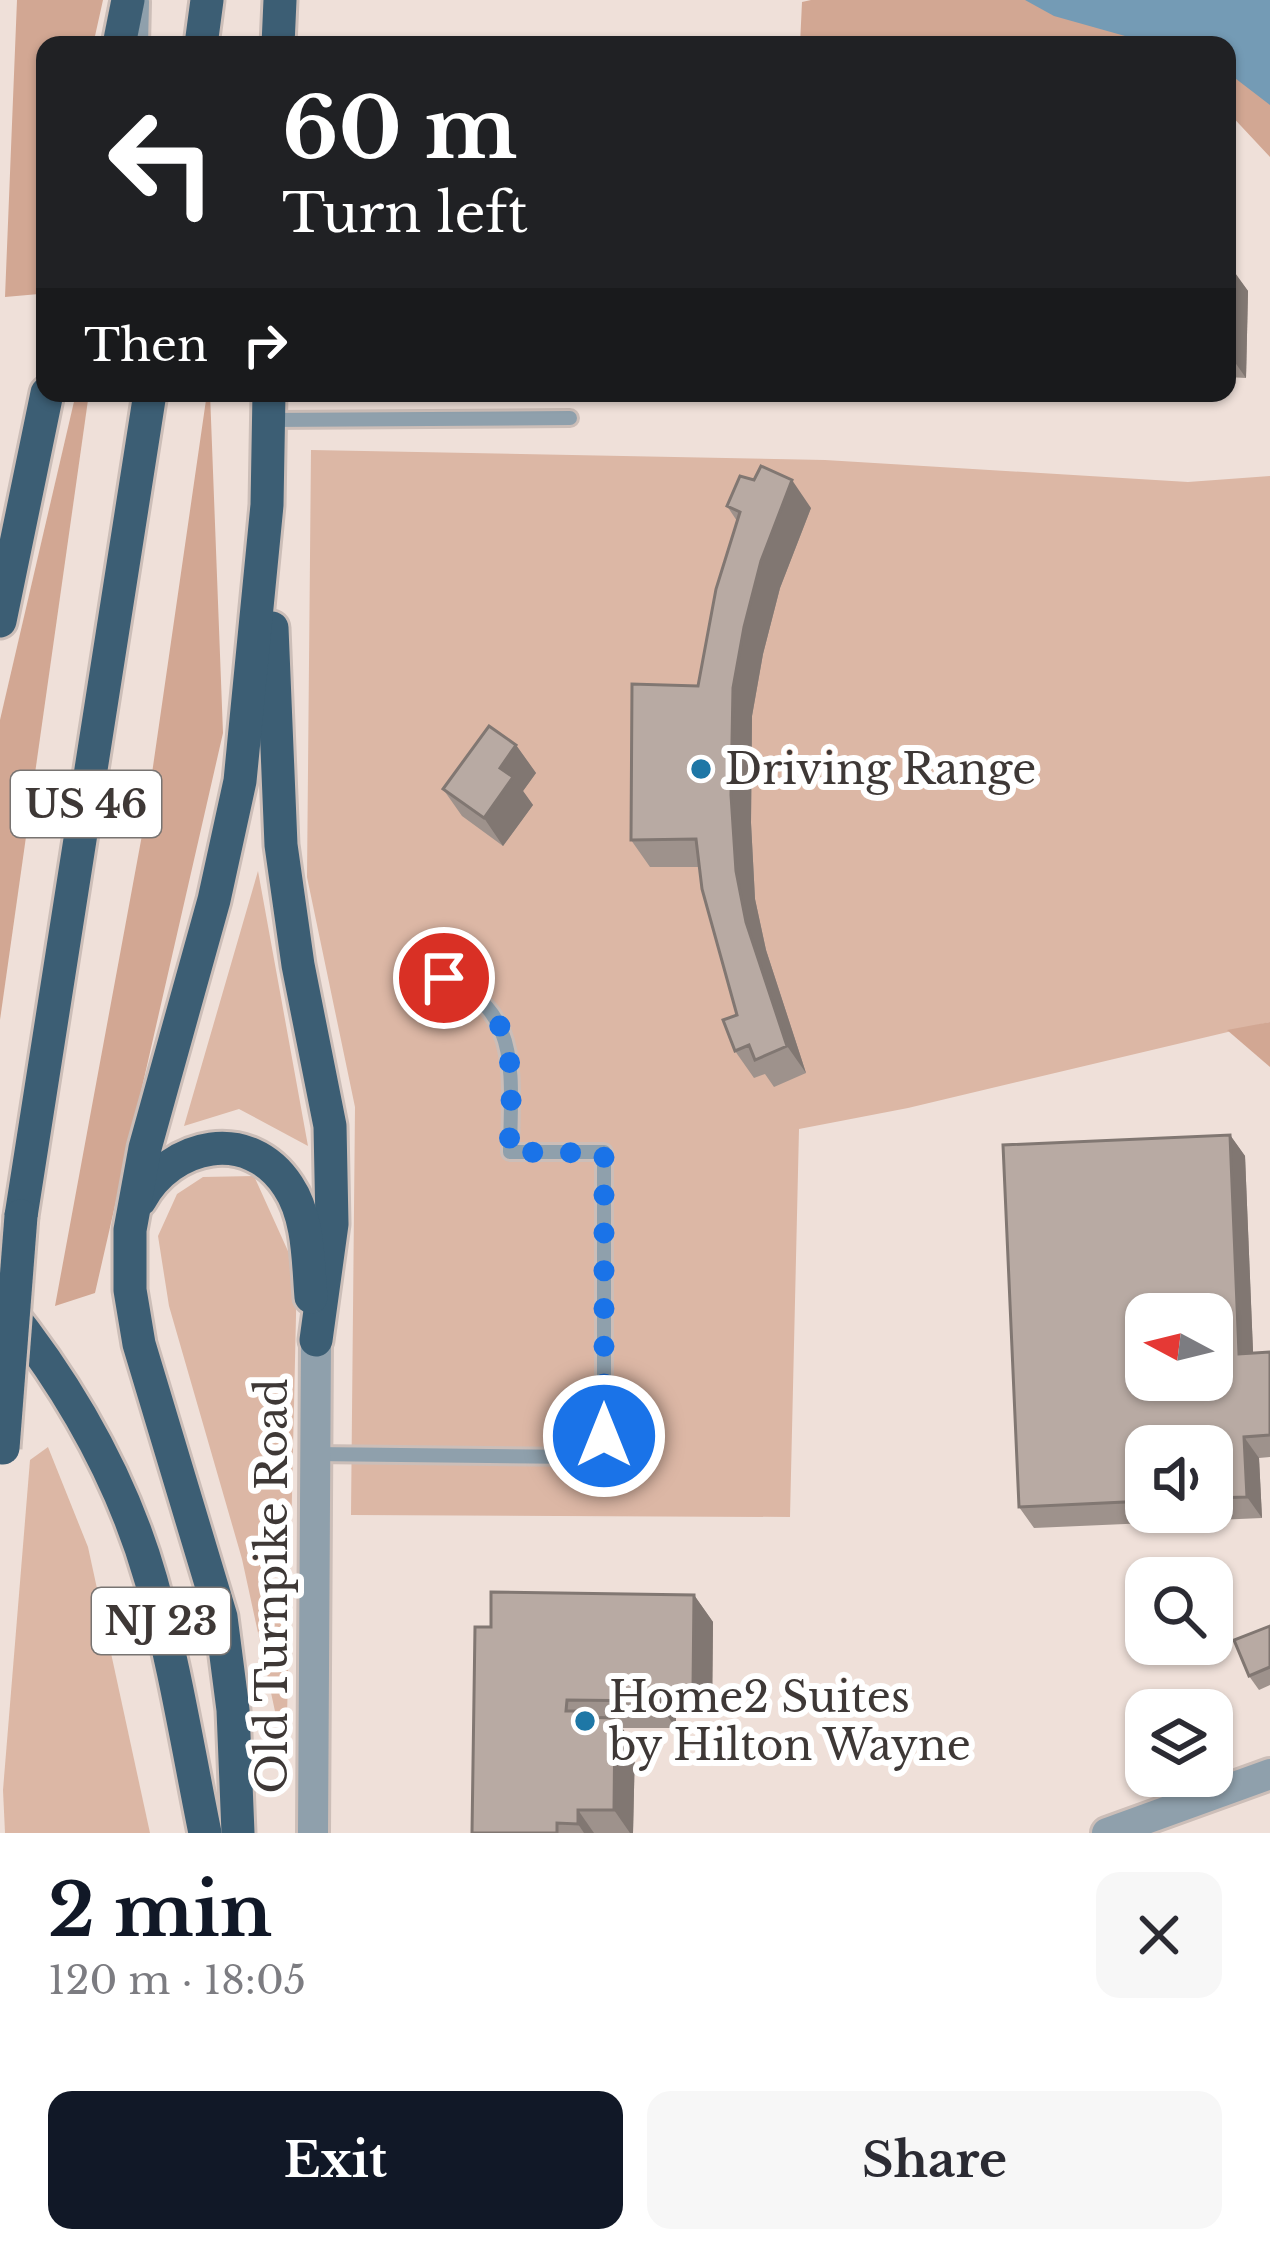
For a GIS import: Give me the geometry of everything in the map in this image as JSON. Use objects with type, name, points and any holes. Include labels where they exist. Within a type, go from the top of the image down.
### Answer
[{"type":"highway","points":[[121,36],[128,0]]},
{"type":"highway","points":[[202,36],[207,0]]},
{"type":"highway","points":[[278,36],[280,0]]},
{"type":"highway","points":[[0,621],[45,402]]},
{"type":"highway","name":"US 46","points":[[2,1458],[21,1216],[149,402]]},
{"type":"highway","points":[[269,406],[267,505],[281,845],[298,964],[330,1126],[329,1270],[316,1340]]},
{"type":"highway","points":[[238,1833],[233,1709],[221,1617],[139,1343],[130,1291],[130,1230],[145,1148],[228,843],[240,781],[267,505]]},
{"type":"highway","points":[[130,1230],[141,1198],[167,1164],[208,1149],[233,1149],[256,1158],[289,1186],[298,1207],[316,1340]]},
{"type":"highway","name":"NJ 23","points":[[0,1301],[54,1373],[109,1470],[150,1578],[205,1833]]},
{"type":"highway","points":[[0,1337],[82,1419]]},
{"type":"street","name":"Old Turnpike Road","points":[[313,1833],[316,1340]]},
{"type":"street","points":[[1107,1833],[1270,1774]]},
{"type":"lane","points":[[141,36],[142,0]]},
{"type":"lane","points":[[269,406],[419,418],[570,418]]},
{"type":"lane","points":[[314,1454],[580,1457],[596,1450],[604,1436],[604,1153],[509,1152],[509,1044],[472,991],[422,973]]},
{"type":"shaded area","points":[[17,0],[103,0],[95,36],[36,36],[36,294],[5,297]]},
{"type":"shaded area","points":[[1270,0],[1270,157],[1236,121],[1236,36],[800,36],[802,2]]},
{"type":"shaded area","points":[[74,402],[88,402],[0,1020],[0,720]]},
{"type":"shaded area","points":[[206,402],[210,402],[223,733],[95,1293],[55,1306],[147,808]]},
{"type":"shaded area","points":[[311,450],[825,460],[1188,482],[1270,476],[1270,1022],[908,1108],[799,1129],[790,1517],[351,1515],[355,1107],[307,877]]},
{"type":"shaded area","points":[[258,871],[308,1146],[239,1109],[184,1126]]},
{"type":"shaded area","points":[[1270,1022],[1270,1067],[1227,1030]]},
{"type":"shaded area","points":[[254,1176],[297,1271],[286,1762],[242,1559],[169,1306],[158,1236],[177,1194],[203,1177]]},
{"type":"shaded area","points":[[48,1447],[88,1547],[150,1833],[5,1833],[3,1790],[30,1460]]},
{"type":"water","points":[[1025,0],[1270,0],[1270,105],[1236,79],[1236,36],[1125,36],[1054,16]]},
{"type":"building","points":[[761,466],[792,480],[761,561],[744,627],[733,688],[731,795],[736,871],[746,922],[787,1046],[755,1060],[749,1045],[735,1051],[723,1020],[737,1015],[702,889],[696,839],[631,840],[632,684],[698,686],[716,589],[740,512],[727,506],[740,476],[754,480]]},
{"type":"building","points":[[489,726],[516,745],[500,768],[513,777],[484,818],[443,789]]},
{"type":"building","points":[[1230,1135],[1239,1354],[1270,1352],[1270,1435],[1244,1437],[1247,1497],[1233,1497],[1233,1425],[1125,1425],[1125,1502],[1019,1507],[1003,1145]]},
{"type":"building","name":"Home2 Suites by Hilton Wayne","points":[[491,1592],[694,1595],[693,1688],[657,1687],[657,1701],[567,1700],[566,1711],[579,1711],[579,1717],[615,1718],[614,1810],[578,1810],[578,1824],[557,1823],[557,1833],[472,1833],[475,1627],[491,1627]]},
{"type":"building","points":[[1270,1626],[1270,1667],[1249,1676],[1234,1640]]},
{"type":"place","name":"Driving Range","points":[[701,769]]},
{"type":"place","name":"Home2 Suites by Hilton Wayne","points":[[585,1721]]},
{"type":"route","points":[[444,978],[472,991],[509,1044],[509,1152],[604,1153],[604,1436]]}]
